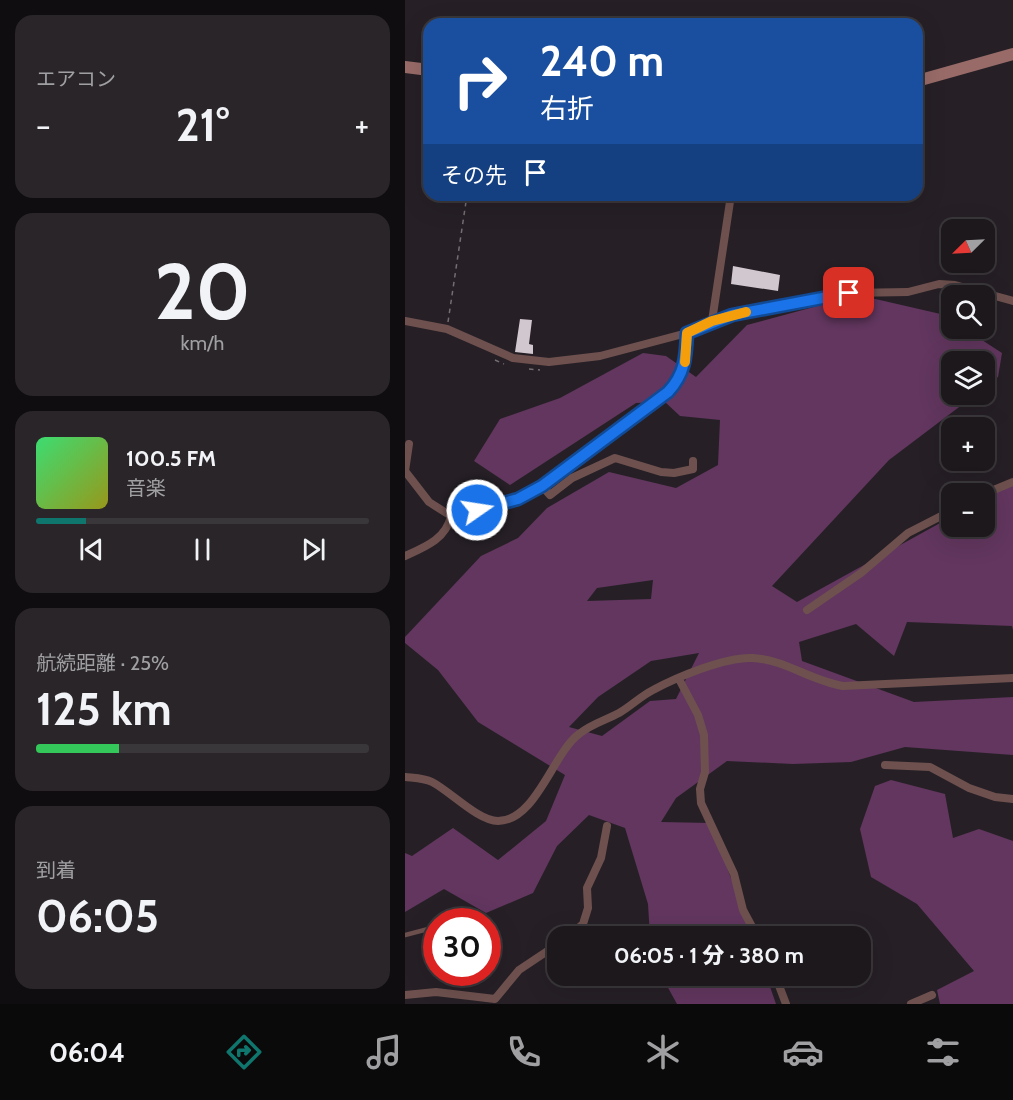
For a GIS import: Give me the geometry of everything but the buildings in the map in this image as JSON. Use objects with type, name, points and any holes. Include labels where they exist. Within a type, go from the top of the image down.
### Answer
[{"type":"street","points":[[923,79],[1013,54]]},
{"type":"street","points":[[405,67],[423,69]]},
{"type":"street","points":[[712,321],[730,201]]},
{"type":"street","points":[[405,321],[447,329],[513,358],[549,362],[600,356],[687,333],[712,321],[839,294],[908,292],[939,284],[955,285],[1013,301]]},
{"type":"street","points":[[409,444],[405,471],[429,502],[451,516],[505,503],[542,486],[668,392],[678,381],[684,368],[687,333]]},
{"type":"street","points":[[542,486],[550,495],[572,478],[615,458],[674,473],[693,469],[693,461]]},
{"type":"street","points":[[995,489],[1013,482]]},
{"type":"street","points":[[405,556],[432,543],[449,525],[451,516]]},
{"type":"street","points":[[807,610],[861,573],[908,533],[941,516]]},
{"type":"street","points":[[405,777],[430,781],[484,817],[497,821],[507,819],[518,813],[541,789],[567,745],[578,734],[653,690],[726,663],[750,658],[764,659],[826,683],[843,686],[1013,678]]},
{"type":"street","points":[[678,679],[698,715],[704,735],[705,772],[700,789],[701,803],[734,874],[743,910],[752,926]]},
{"type":"street","points":[[885,765],[930,767],[969,788],[995,797],[1013,799]]},
{"type":"street","points":[[581,926],[588,908],[587,888],[601,858],[607,826]]},
{"type":"street","points":[[405,995],[436,992],[495,999],[519,970],[547,951]]},
{"type":"street","points":[[779,986],[786,1004]]},
{"type":"street","points":[[911,1004],[932,994]]},
{"type":"lane","points":[[405,935],[423,930]]},
{"type":"path","points":[[447,329],[466,201]]},
{"type":"shaded area","points":[[858,295],[941,314],[941,339],[980,339],[1002,353],[998,377],[995,379],[995,351],[941,351],[941,405],[962,405],[946,417],[941,417],[941,421],[889,460],[772,586],[797,602],[941,523],[941,537],[995,537],[995,492],[1013,485],[1013,630],[1012,626],[907,622],[894,656],[856,624],[799,642],[802,661],[914,702],[1013,697],[1013,755],[905,747],[851,762],[793,764],[727,761],[676,798],[661,822],[710,823],[749,926],[649,926],[648,904],[625,828],[589,815],[557,846],[533,893],[498,908],[477,908],[444,889],[405,912],[405,853],[412,856],[453,828],[498,860],[546,821],[565,775],[478,722],[438,670],[405,643],[405,637],[481,556],[518,538],[547,508],[609,472],[676,488],[718,465],[720,420],[680,416],[665,402],[636,403],[510,485],[474,461],[500,419],[560,398],[643,353],[666,356],[696,377],[747,325]],"holes":[[[653,580],[651,599],[587,601],[597,588]],[[699,653],[676,699],[650,701],[602,736],[569,727],[598,697],[651,661]]]},
{"type":"shaded area","points":[[891,780],[945,794],[953,838],[979,829],[1013,841],[1013,1004],[940,1004],[937,990],[974,971],[917,904],[871,877],[860,829],[875,786]]},
{"type":"shaded area","points":[[667,986],[770,986],[776,1004],[677,1004]]},
{"type":"slow traffic","points":[[685,362],[687,333],[712,321],[746,312]]},
{"type":"route","points":[[477,510],[518,499],[533,492],[668,392],[678,381],[684,368],[687,333],[712,321],[732,315],[849,293]]}]
